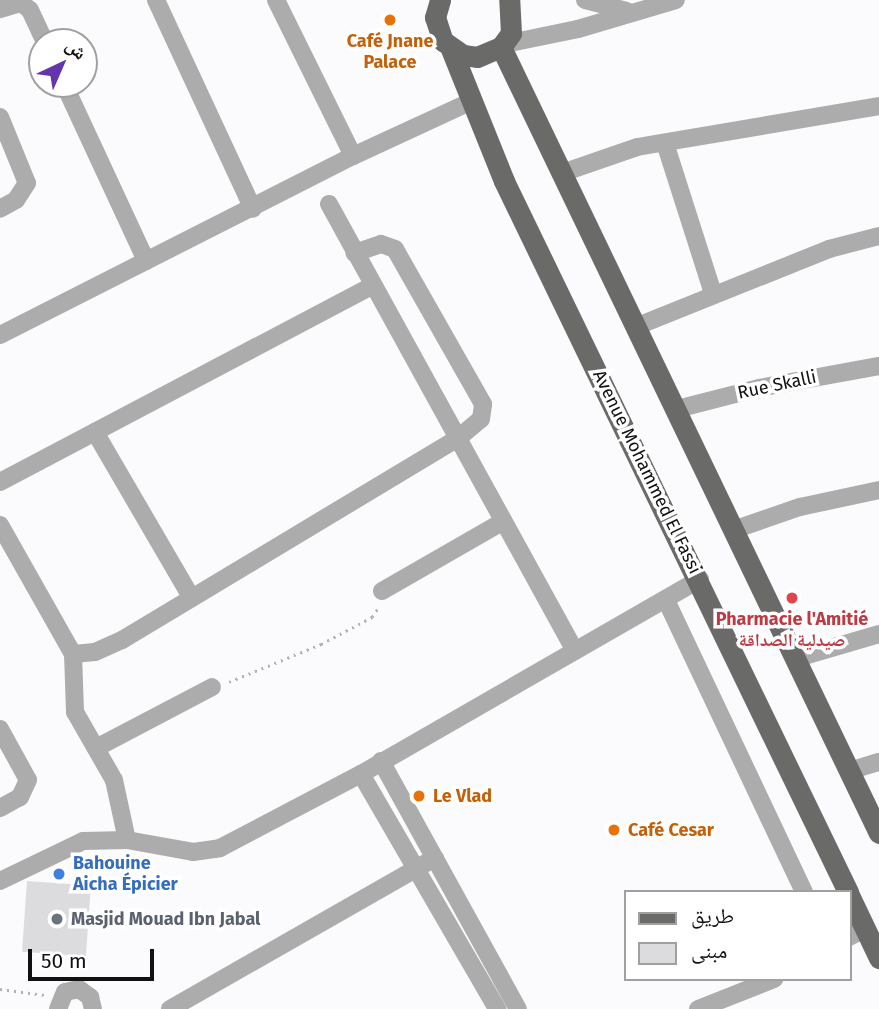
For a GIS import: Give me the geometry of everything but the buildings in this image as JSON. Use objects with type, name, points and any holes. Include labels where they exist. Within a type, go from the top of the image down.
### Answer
[{"type":"main road","points":[[451,49],[477,57],[503,46],[514,21],[509,0]]},
{"type":"main road","name":"Avenue Mohammed El Fassi","points":[[434,6],[443,41],[451,49],[470,102],[846,890]]},
{"type":"main road","points":[[503,46],[879,833]]},
{"type":"main road","name":"Avenue Mohammed El Fassi","points":[[851,907],[857,933],[879,958]]},
{"type":"street","points":[[156,0],[253,209]]},
{"type":"street","points":[[276,0],[353,156]]},
{"type":"street","points":[[585,0],[627,11]]},
{"type":"street","points":[[503,46],[578,29],[627,11],[676,0]]},
{"type":"street","points":[[0,9],[21,3],[30,10],[39,28]]},
{"type":"street","points":[[70,98],[146,261]]},
{"type":"street","points":[[0,335],[353,156],[470,102]]},
{"type":"street","points":[[562,173],[637,147],[879,106]]},
{"type":"street","points":[[0,117],[27,183],[16,200],[0,209]]},
{"type":"street","points":[[664,143],[713,293]]},
{"type":"street","points":[[330,204],[372,286],[575,650]]},
{"type":"street","points":[[635,327],[713,293],[829,249],[879,236]]},
{"type":"street","points":[[73,654],[95,652],[122,640],[457,439],[481,419],[483,404],[395,249],[381,244],[355,253]]},
{"type":"street","points":[[0,482],[372,286]]},
{"type":"street","name":"Rue Skalli","points":[[677,409],[759,387],[879,366]]},
{"type":"street","points":[[95,432],[191,597]]},
{"type":"street","points":[[736,529],[800,507],[879,490]]},
{"type":"street","points":[[382,591],[502,522]]},
{"type":"street","points":[[0,525],[73,654],[75,712],[114,780],[127,840]]},
{"type":"street","points":[[0,881],[83,841],[127,840],[193,852],[220,848],[361,774],[700,579]]},
{"type":"street","points":[[666,600],[803,890]]},
{"type":"street","points":[[797,658],[879,634]]},
{"type":"street","points":[[96,748],[212,687]]},
{"type":"street","points":[[0,729],[28,780],[20,797],[0,808]]},
{"type":"street","points":[[382,761],[518,1009]]},
{"type":"street","points":[[849,771],[879,762]]},
{"type":"street","points":[[361,774],[497,1009]]},
{"type":"street","points":[[170,1009],[435,858]]},
{"type":"street","points":[[698,1009],[769,981]]},
{"type":"street","points":[[59,1003],[79,989],[90,996],[93,1009]]},
{"type":"path","points":[[212,687],[261,671],[372,617],[382,591]]},
{"type":"path","points":[[0,989],[59,1003]]},
{"type":"place","name":"Café Jnane Palace","points":[[390,20]]},
{"type":"place","name":"Pharmacie l'Amitié صيدلية الصداقة","points":[[792,598]]},
{"type":"place","name":"Le Vlad","points":[[419,796]]},
{"type":"place","name":"Café Cesar","points":[[614,830]]},
{"type":"place","name":"Bahouine Aicha Épicier","points":[[59,874]]},
{"type":"place","name":"Masjid Mouad Ibn Jabal","points":[[57,919]]}]
